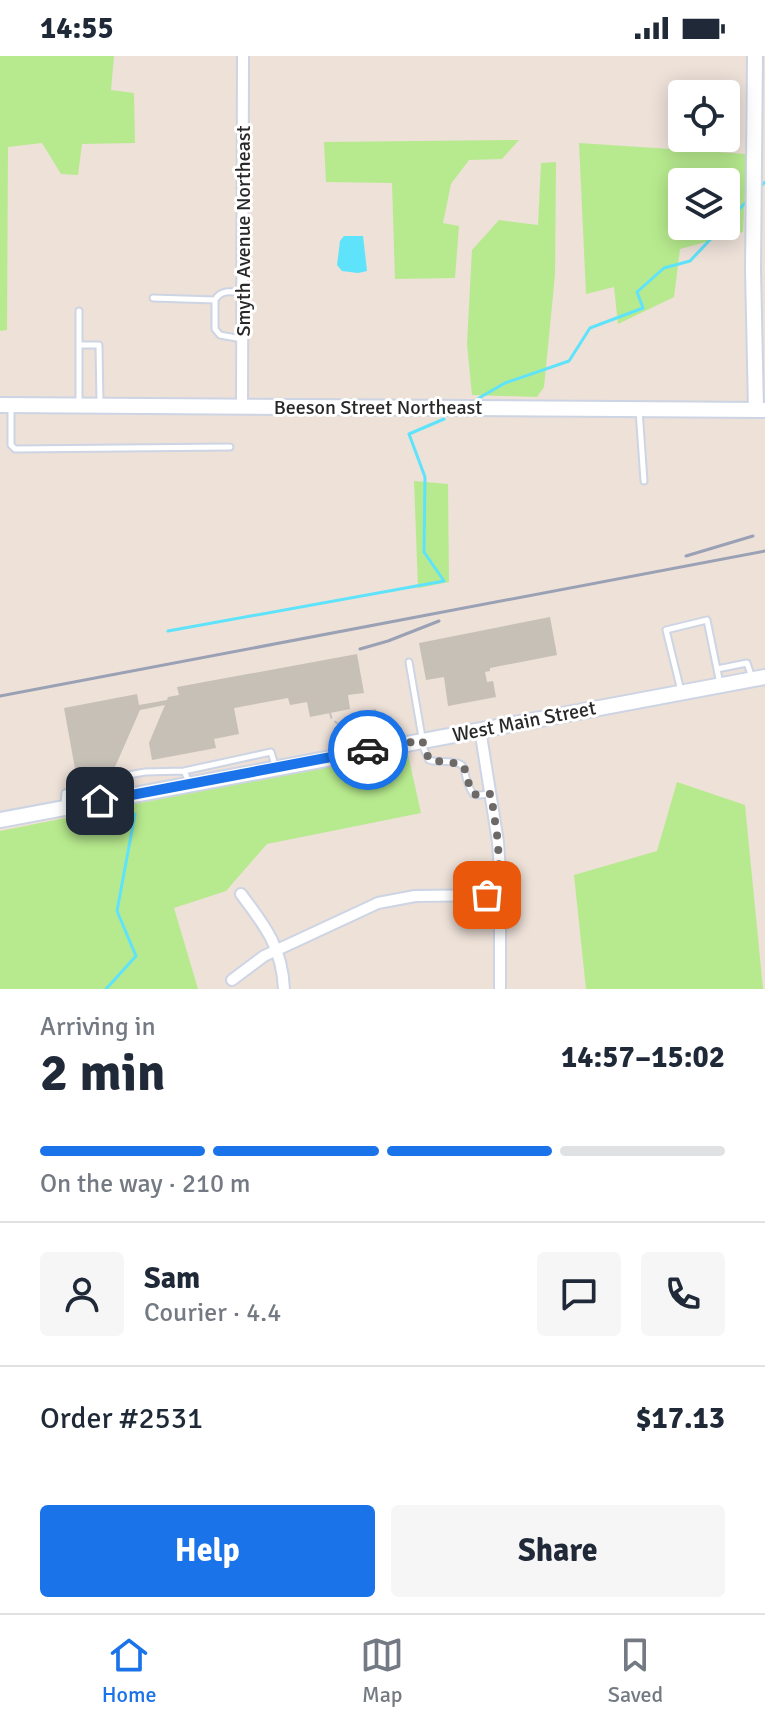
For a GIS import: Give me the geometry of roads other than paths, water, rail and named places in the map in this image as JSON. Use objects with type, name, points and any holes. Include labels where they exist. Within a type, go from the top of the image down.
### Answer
[{"type":"street","name":"Smyth Avenue Northeast","points":[[242,406],[243,56]]},
{"type":"street","points":[[755,56],[753,284],[760,410]]},
{"type":"street","name":"Beeson Street Northeast","points":[[6,405],[760,410]]},
{"type":"street","name":"West Main Street","points":[[0,820],[187,778],[275,768],[758,678]]},
{"type":"street","points":[[480,729],[498,842],[500,989]]},
{"type":"street","points":[[241,894],[267,929],[277,949],[284,989]]},
{"type":"street","points":[[232,980],[277,949],[388,900],[434,895],[500,895]]},
{"type":"lane","points":[[243,294],[229,291],[220,293],[215,300],[216,332],[243,339]]},
{"type":"lane","points":[[153,298],[215,300]]},
{"type":"lane","points":[[79,311],[79,405]]},
{"type":"lane","points":[[79,345],[99,345],[100,405]]},
{"type":"lane","points":[[6,405],[11,445],[15,449],[230,447]]},
{"type":"lane","points":[[639,409],[644,481]]},
{"type":"lane","points":[[681,692],[666,630],[707,620],[720,685]]},
{"type":"lane","points":[[409,662],[422,740],[429,760],[462,764],[473,794],[491,794]]},
{"type":"lane","points":[[717,669],[747,663],[758,678]]},
{"type":"lane","points":[[64,808],[65,793],[106,779],[145,772],[187,778]]},
{"type":"water","points":[[344,236],[363,236],[367,271],[342,271],[337,265],[340,241]]},
{"type":"waterway","points":[[761,186],[765,182]]},
{"type":"waterway","points":[[740,208],[747,201]]},
{"type":"waterway","points":[[479,398],[505,383],[569,361],[590,328],[643,308],[637,292],[664,268],[690,261],[710,240]]},
{"type":"waterway","points":[[168,631],[444,581],[424,552],[425,477],[409,434],[444,419]]},
{"type":"waterway","points":[[106,989],[136,956],[117,911],[135,814]]},
{"type":"railway","points":[[686,556],[753,536]]},
{"type":"railway","points":[[0,696],[765,551]]},
{"type":"railway","points":[[360,649],[439,621]]}]
